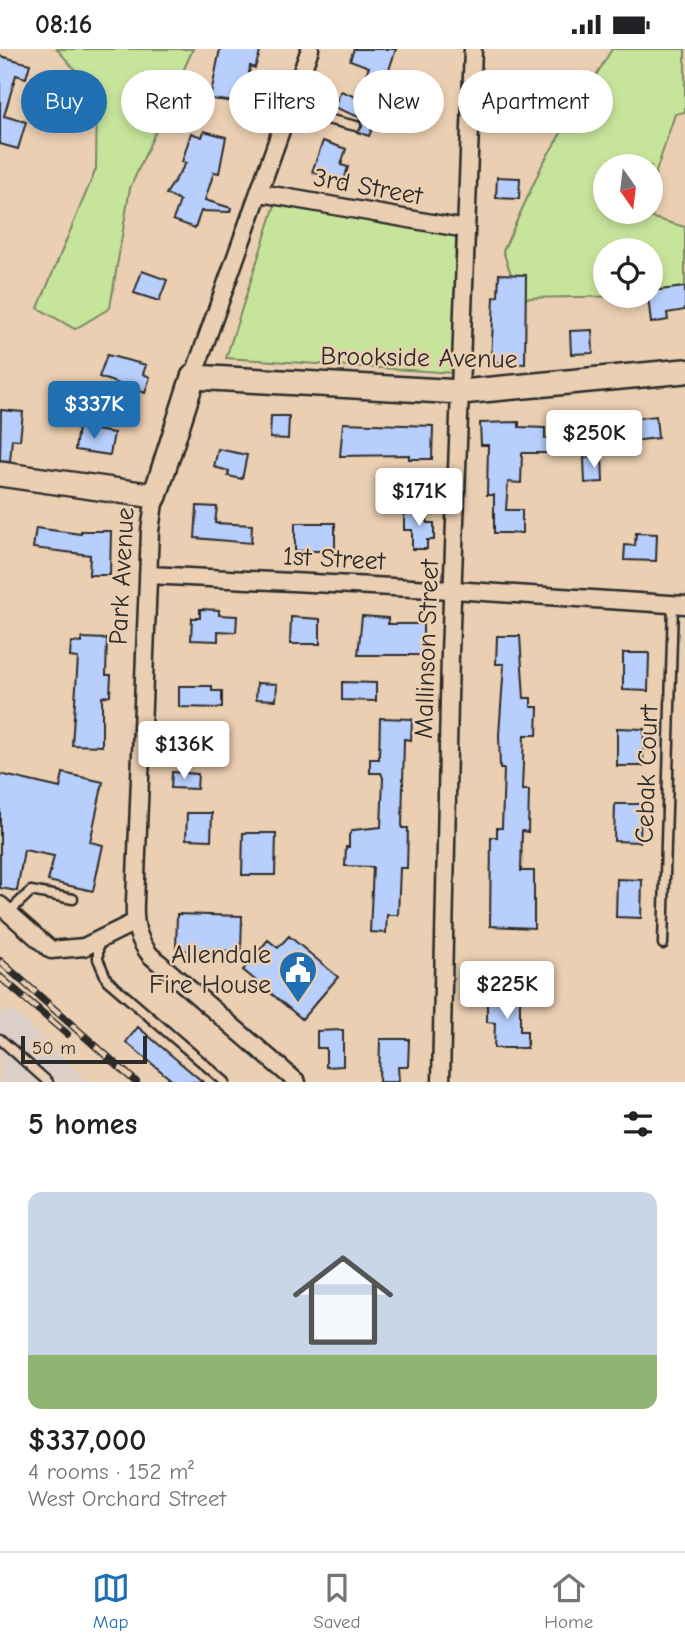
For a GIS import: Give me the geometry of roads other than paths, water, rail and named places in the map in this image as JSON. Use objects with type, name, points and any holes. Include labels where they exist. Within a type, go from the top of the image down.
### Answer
[{"type":"main road","name":"Brookside Avenue","points":[[193,377],[461,392],[685,371]]},
{"type":"main road","name":"Park Avenue","points":[[155,496],[193,377]]},
{"type":"main road","points":[[0,474],[155,496]]},
{"type":"street","name":"Park Avenue","points":[[303,70],[310,49]]},
{"type":"street","name":"Mallinson Street","points":[[441,1082],[453,590],[473,49]]},
{"type":"street","name":"Park Avenue","points":[[193,377],[281,133]]},
{"type":"street","name":"3rd Street","points":[[261,193],[466,229]]},
{"type":"street","name":"Park Avenue","points":[[135,922],[148,575],[155,496]]},
{"type":"street","name":"1st Street","points":[[148,575],[453,590],[679,605]]},
{"type":"street","points":[[4,909],[51,950],[73,950],[98,942],[135,922],[139,940],[150,955],[297,1082]]},
{"type":"lane","name":"Cebak Court","points":[[663,944],[679,605]]},
{"type":"lane","points":[[4,909],[31,891],[73,899]]},
{"type":"lane","points":[[98,942],[98,960],[107,980],[225,1082]]},
{"type":"lane","points":[[0,1039],[48,1082]]},
{"type":"railway","points":[[0,961],[136,1082]]},
{"type":"railway","points":[[0,977],[67,1034]]},
{"type":"place","name":"Allendale Fire House","points":[[298,1004]]}]
